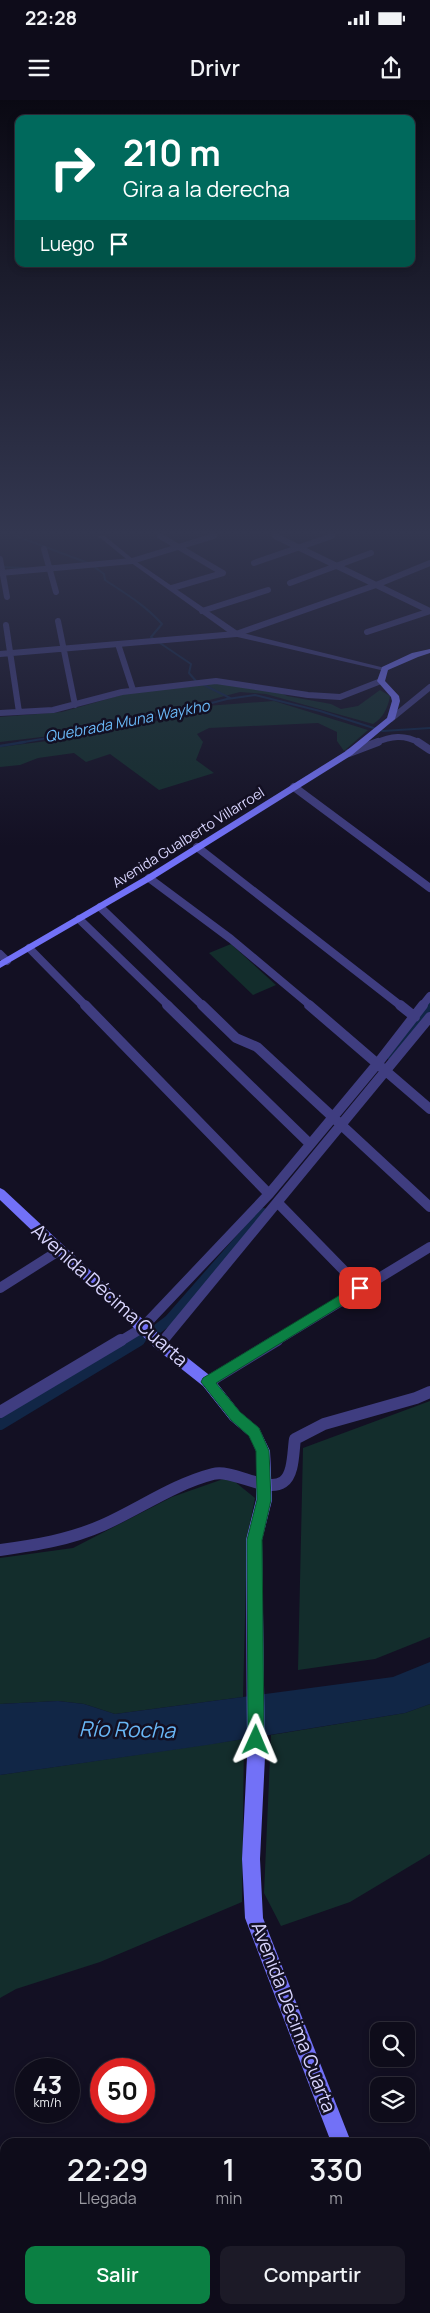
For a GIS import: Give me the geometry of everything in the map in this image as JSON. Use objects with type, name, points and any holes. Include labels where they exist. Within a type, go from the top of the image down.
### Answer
[{"type":"main road","points":[[388,721],[396,701],[395,696],[381,681],[384,669],[414,655],[430,651]]},
{"type":"main road","name":"Avenida Gualberto Villarroel","points":[[2,960],[29,948],[150,878],[349,753],[388,721]]},
{"type":"main road","name":"Avenida Décima Cuarta","points":[[1,1196],[142,1328],[208,1382],[235,1416],[254,1432],[263,1451],[264,1500],[254,1540],[256,1757],[251,1859],[254,1918],[339,2138]]},
{"type":"street","points":[[8,639],[19,712]]},
{"type":"street","points":[[61,639],[74,705]]},
{"type":"street","points":[[0,654],[174,639]]},
{"type":"street","points":[[257,639],[384,669]]},
{"type":"street","points":[[118,644],[133,690]]},
{"type":"street","points":[[0,713],[53,710],[133,690],[216,681],[308,695],[340,697],[381,681]]},
{"type":"street","points":[[388,721],[430,687]]},
{"type":"street","points":[[349,753],[396,735],[417,739],[430,750]]},
{"type":"street","points":[[294,787],[430,888]]},
{"type":"street","points":[[197,847],[415,1017]]},
{"type":"street","points":[[150,878],[231,939],[430,1109]]},
{"type":"street","points":[[100,907],[236,1038],[257,1047],[430,1208]]},
{"type":"street","points":[[79,920],[309,1143]]},
{"type":"street","points":[[29,948],[269,1194]]},
{"type":"street","points":[[160,1344],[278,1203],[340,1125],[430,996]]},
{"type":"street","points":[[0,1412],[142,1328],[269,1194],[331,1117],[430,1017]]},
{"type":"street","points":[[278,1203],[360,1288]]},
{"type":"street","points":[[208,1382],[430,1247]]},
{"type":"street","points":[[0,1288],[60,1250]]},
{"type":"street","points":[[0,1550],[66,1540],[180,1486],[215,1473],[245,1477],[263,1484],[281,1483],[287,1478],[295,1439],[324,1424],[416,1398],[430,1392]]},
{"type":"green space","points":[[219,683],[277,691],[287,696],[331,704],[341,709],[358,706],[380,690],[390,696],[388,705],[380,719],[373,724],[266,694],[240,692],[145,717],[108,720],[50,736],[0,742],[0,717],[62,712],[125,694]]},
{"type":"green space","points":[[274,701],[368,730],[344,751],[337,741],[337,732],[318,723],[209,728],[197,734],[203,742],[196,760],[214,773],[159,790],[110,754],[86,762],[74,753],[38,758],[20,765],[0,767],[0,747],[63,739],[88,728],[168,720],[206,706]]},
{"type":"green space","points":[[231,944],[276,985],[253,995],[209,953]]},
{"type":"green space","points":[[430,1401],[430,1637],[375,1659],[298,1670],[303,1448]]},
{"type":"green space","points":[[229,1477],[255,1498],[247,1538],[243,1697],[115,1714],[84,1704],[58,1701],[0,1704],[0,1558],[73,1548],[172,1497]]},
{"type":"green space","points":[[430,1704],[430,1854],[350,1902],[281,1926],[264,1893],[271,1735],[405,1713]]},
{"type":"green space","points":[[244,1739],[242,1902],[100,1962],[16,1989],[0,1998],[0,1775]]},
{"type":"water","name":"Río Rocha","points":[[430,1662],[430,1704],[405,1713],[207,1745],[0,1775],[0,1704],[58,1701],[84,1704],[115,1714],[393,1677]]},
{"type":"waterway","points":[[154,639],[191,664],[189,673],[196,681]]},
{"type":"waterway","points":[[202,684],[230,698]]},
{"type":"waterway","name":"Quebrada Muna Waykho","points":[[18,743],[60,736],[98,724],[150,719],[227,699],[255,695],[320,711],[383,731],[430,728]]},
{"type":"waterway","name":"Quebrada Muna Waykho","points":[[0,746],[25,742]]},
{"type":"waterway","points":[[392,1056],[430,1007]]},
{"type":"waterway","points":[[156,1330],[169,1320],[263,1213]]},
{"type":"waterway","points":[[137,1342],[141,1339]]},
{"type":"waterway","points":[[0,1424],[139,1340]]},
{"type":"route","points":[[256,1740],[254,1540],[264,1500],[263,1451],[254,1432],[235,1416],[208,1382],[360,1288]]}]
